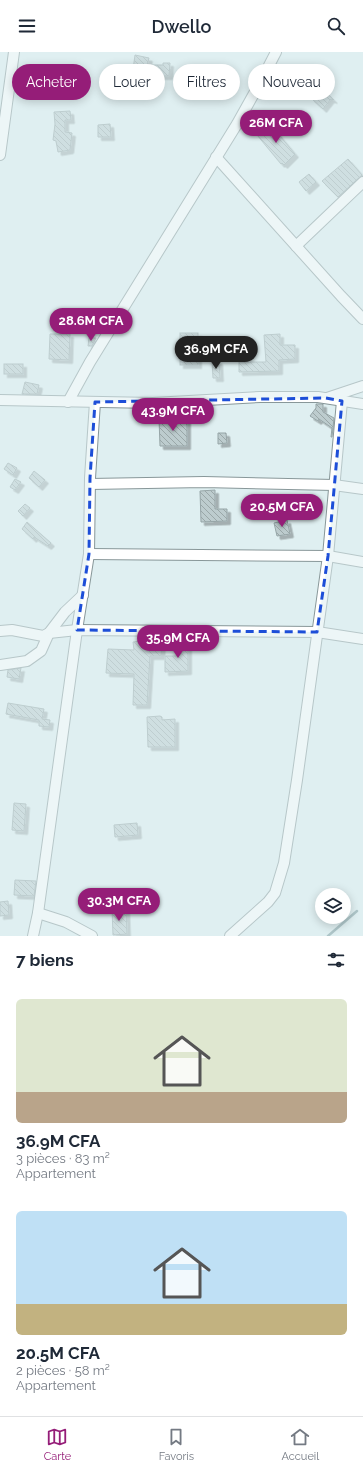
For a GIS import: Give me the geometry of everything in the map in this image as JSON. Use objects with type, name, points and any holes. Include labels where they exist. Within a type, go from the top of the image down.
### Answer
[{"type":"street","points":[[0,155],[14,52]]},
{"type":"street","points":[[68,402],[90,362],[216,157],[261,81],[276,52]]},
{"type":"street","points":[[216,157],[363,319]]},
{"type":"street","points":[[296,246],[363,182]]},
{"type":"street","points":[[326,398],[363,386]]},
{"type":"street","points":[[0,400],[153,403],[260,398],[326,398],[363,404]]},
{"type":"street","points":[[230,936],[268,902],[275,893],[284,863],[328,556],[342,401]]},
{"type":"street","points":[[34,936],[89,554],[90,484],[95,402]]},
{"type":"street","points":[[90,484],[204,482],[334,485],[363,489]]},
{"type":"street","points":[[89,554],[328,556],[363,562]]},
{"type":"street","points":[[0,665],[27,661],[41,651],[49,633],[65,612],[83,595]]},
{"type":"street","points":[[0,631],[12,630],[43,636],[49,633],[77,630],[316,632],[363,639]]},
{"type":"street","points":[[38,913],[66,922],[92,936]]},
{"type":"highlighted area","points":[[326,398],[342,401],[328,556],[317,632],[77,630],[89,554],[90,478],[95,402]]},
{"type":"building","points":[[135,55],[149,58],[147,64],[134,64]]},
{"type":"building","points":[[163,63],[170,63],[169,76],[165,76],[165,64]]},
{"type":"building","points":[[313,100],[330,100],[323,109]]},
{"type":"building","points":[[70,111],[71,120],[65,120],[65,132],[72,133],[70,150],[58,152],[56,141],[53,140],[55,124],[54,112]]},
{"type":"building","points":[[110,124],[111,137],[98,137],[98,125]]},
{"type":"building","points":[[268,124],[270,124],[295,154],[284,165],[282,163],[281,164],[257,135]]},
{"type":"building","points":[[348,159],[362,175],[338,197],[322,181]]},
{"type":"building","points":[[309,174],[316,182],[306,191],[299,182]]},
{"type":"building","points":[[180,333],[198,333],[198,365],[180,365]]},
{"type":"building","points":[[50,334],[70,334],[69,360],[49,359]]},
{"type":"building","points":[[280,334],[280,345],[295,345],[295,359],[279,360],[279,371],[239,372],[239,362],[266,362],[264,335]]},
{"type":"building","points":[[89,338],[96,338],[92,346],[88,346]]},
{"type":"building","points":[[212,361],[219,361],[220,378],[213,378]]},
{"type":"building","points":[[4,364],[23,364],[23,374],[4,374]]},
{"type":"building","points":[[25,382],[39,385],[37,394],[22,394]]},
{"type":"building","points":[[316,404],[323,404],[323,412],[334,418],[332,437],[332,428],[319,419],[318,421],[310,416],[316,408]]},
{"type":"building","points":[[174,416],[187,417],[187,446],[160,446],[159,419]]},
{"type":"building","points":[[218,433],[226,433],[227,443],[218,444]]},
{"type":"building","points":[[8,463],[17,468],[13,475],[4,469]]},
{"type":"building","points":[[34,471],[45,480],[39,487],[29,478]]},
{"type":"building","points":[[15,479],[21,482],[15,490],[10,487]]},
{"type":"building","points":[[215,490],[215,509],[227,509],[227,521],[201,522],[200,491]]},
{"type":"building","points":[[25,504],[30,508],[23,516],[18,511]]},
{"type":"building","points":[[287,520],[290,534],[277,536],[274,523]]},
{"type":"building","points":[[27,522],[51,543],[48,546],[34,537],[33,539],[22,529]]},
{"type":"building","points":[[140,641],[162,644],[161,656],[150,656],[147,705],[133,705],[134,674],[106,673],[108,649],[134,650],[133,642]]},
{"type":"building","points":[[186,641],[186,644],[188,644],[188,671],[165,672],[165,656],[177,656],[177,642]]},
{"type":"building","points":[[21,668],[19,679],[7,677],[8,670]]},
{"type":"building","points":[[8,703],[44,709],[42,719],[50,720],[49,727],[39,726],[39,720],[6,714]]},
{"type":"building","points":[[147,717],[162,717],[162,720],[175,719],[175,747],[148,747]]},
{"type":"building","points":[[14,803],[26,804],[24,831],[12,830]]},
{"type":"building","points":[[137,823],[138,835],[115,837],[114,825]]},
{"type":"building","points":[[15,880],[36,881],[34,896],[14,895]]},
{"type":"building","points":[[8,901],[9,915],[0,916],[0,902]]},
{"type":"building","points":[[112,909],[126,909],[127,934],[113,935]]},
{"type":"waterway","points":[[328,936],[357,911]]}]
